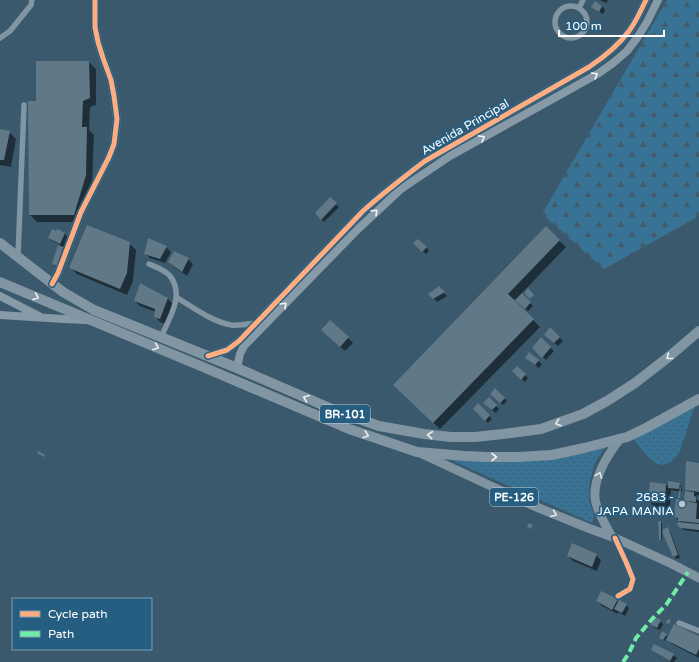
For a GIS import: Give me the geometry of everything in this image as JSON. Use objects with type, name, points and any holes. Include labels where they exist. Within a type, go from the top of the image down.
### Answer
[{"type":"highway","name":"BR-101","points":[[0,243],[63,292],[94,310],[237,368],[339,412],[379,426],[424,434],[451,437],[475,437],[541,429],[583,414],[635,383],[672,355],[699,331]]},
{"type":"highway","name":"BR-101","points":[[0,282],[349,429],[417,452],[465,456],[518,457],[552,455],[620,439],[646,428],[699,399]]},
{"type":"main road","points":[[614,538],[601,517],[595,498],[596,482],[604,462],[620,439]]},
{"type":"main road","name":"PE-126","points":[[417,452],[534,506],[614,538],[699,578]]},
{"type":"street","points":[[0,38],[10,31],[31,5],[32,0]]},
{"type":"street","points":[[52,284],[58,273],[82,212],[114,144],[117,119],[114,96],[111,80],[98,42],[95,27],[95,0]]},
{"type":"street","points":[[579,8],[583,0]]},
{"type":"street","name":"Avenida Principal","points":[[237,368],[242,350],[262,321],[363,211],[377,198],[425,161],[605,57],[618,45],[629,31],[646,0]]},
{"type":"street","name":"Avenida Principal","points":[[208,356],[227,350],[262,321],[401,189],[450,156],[567,92],[613,63],[627,51],[647,22],[658,0]]},
{"type":"street","points":[[570,6],[579,8],[585,14],[587,23],[584,32],[576,37],[567,38],[559,33],[555,25],[556,16],[561,9],[570,6]]},
{"type":"street","points":[[562,83],[567,92]]},
{"type":"street","points":[[18,256],[24,105]]},
{"type":"street","points":[[149,264],[170,276],[177,290],[172,311],[161,338]]},
{"type":"street","points":[[0,296],[44,318]]},
{"type":"street","points":[[176,297],[222,323],[233,325],[262,321]]},
{"type":"street","points":[[0,315],[90,320]]},
{"type":"street","points":[[614,538],[633,579],[630,589],[618,596]]},
{"type":"street","points":[[679,623],[699,631]]},
{"type":"green space","points":[[667,0],[699,0],[699,216],[604,269],[542,214]]},
{"type":"green space","points":[[695,405],[680,451],[673,460],[667,464],[661,465],[655,463],[644,453],[634,439]]},
{"type":"green space","points":[[607,445],[594,464],[589,487],[589,500],[594,515],[592,523],[444,457],[564,455],[591,451]]},
{"type":"building","points":[[595,1],[602,6],[599,12],[591,7]]},
{"type":"building","points":[[36,61],[89,61],[90,98],[83,101],[82,127],[87,127],[86,175],[74,215],[29,215],[28,101],[36,101]]},
{"type":"building","points":[[0,129],[10,131],[4,160],[0,160]]},
{"type":"building","points":[[330,197],[337,203],[321,220],[315,213]]},
{"type":"building","points":[[87,225],[130,242],[127,273],[120,289],[69,268]]},
{"type":"building","points":[[546,226],[560,240],[508,294],[534,319],[433,423],[393,385]]},
{"type":"building","points":[[52,229],[56,231],[57,229],[65,233],[60,244],[48,238]]},
{"type":"building","points":[[148,238],[167,246],[160,259],[144,254]]},
{"type":"building","points":[[418,239],[427,247],[422,252],[413,243]]},
{"type":"building","points":[[58,245],[63,247],[57,266],[52,264]]},
{"type":"building","points":[[174,251],[189,258],[182,272],[168,262]]},
{"type":"building","points":[[140,283],[168,298],[160,319],[154,317],[155,309],[134,301]]},
{"type":"building","points":[[439,286],[445,292],[433,299],[428,294]]},
{"type":"building","points":[[528,288],[534,295],[530,299],[524,293]]},
{"type":"building","points":[[522,293],[531,302],[525,309],[515,300]]},
{"type":"building","points":[[330,320],[349,337],[340,347],[321,330]]},
{"type":"building","points":[[550,327],[560,337],[554,343],[544,335]]},
{"type":"building","points":[[541,337],[551,347],[542,358],[532,348]]},
{"type":"building","points":[[529,352],[539,360],[535,365],[525,358]]},
{"type":"building","points":[[517,366],[526,374],[521,380],[512,371]]},
{"type":"building","points":[[495,388],[505,398],[500,403],[490,394]]},
{"type":"building","points":[[489,397],[497,405],[492,410],[483,403]]},
{"type":"building","points":[[478,403],[490,415],[485,421],[473,409]]},
{"type":"building","points":[[38,451],[45,455],[44,457],[37,453]]},
{"type":"building","points":[[686,461],[699,463],[699,492],[685,490]]},
{"type":"building","points":[[668,481],[680,483],[679,489],[668,488]]},
{"type":"building","points":[[650,482],[666,484],[665,503],[648,502]]},
{"type":"building","points":[[680,487],[680,498],[678,498]]},
{"type":"building","points":[[685,491],[694,492],[696,502],[684,501]]},
{"type":"building","points":[[676,499],[697,503],[696,519],[699,519],[699,523],[678,521],[678,518],[674,517]]},
{"type":"building","points":[[658,521],[661,521],[661,540],[659,540]]},
{"type":"building","points":[[678,522],[699,524],[699,530],[680,528],[677,525]]},
{"type":"building","points":[[529,523],[533,525],[531,529],[527,527]]},
{"type":"building","points":[[668,527],[678,555],[673,557],[662,530]]},
{"type":"building","points":[[572,543],[597,554],[592,567],[567,556]]},
{"type":"building","points":[[601,591],[618,599],[612,610],[596,601]]},
{"type":"building","points":[[619,600],[627,604],[622,613],[614,609]]},
{"type":"building","points":[[655,617],[661,620],[657,628],[651,625]]},
{"type":"building","points":[[668,619],[671,620],[669,624],[666,623]]},
{"type":"building","points":[[674,624],[699,636],[699,649],[696,655],[666,640]]},
{"type":"building","points":[[662,631],[667,634],[663,640],[659,638]]},
{"type":"building","points":[[654,644],[674,654],[670,661],[651,650]]},
{"type":"marked path","points":[[623,662],[636,638],[666,605],[688,572]]},
{"type":"cycle path","points":[[52,284],[58,273],[81,212],[114,144],[117,119],[114,96],[111,80],[98,42],[95,27],[95,0]]},
{"type":"cycle path","points":[[208,356],[227,350],[239,341],[363,211],[425,161],[589,67],[605,55],[620,42],[629,31],[646,0]]},
{"type":"cycle path","points":[[615,538],[633,579],[630,589],[618,596]]},
{"type":"place","name":"2683 - JAPA MANIA","points":[[682,504]]}]
